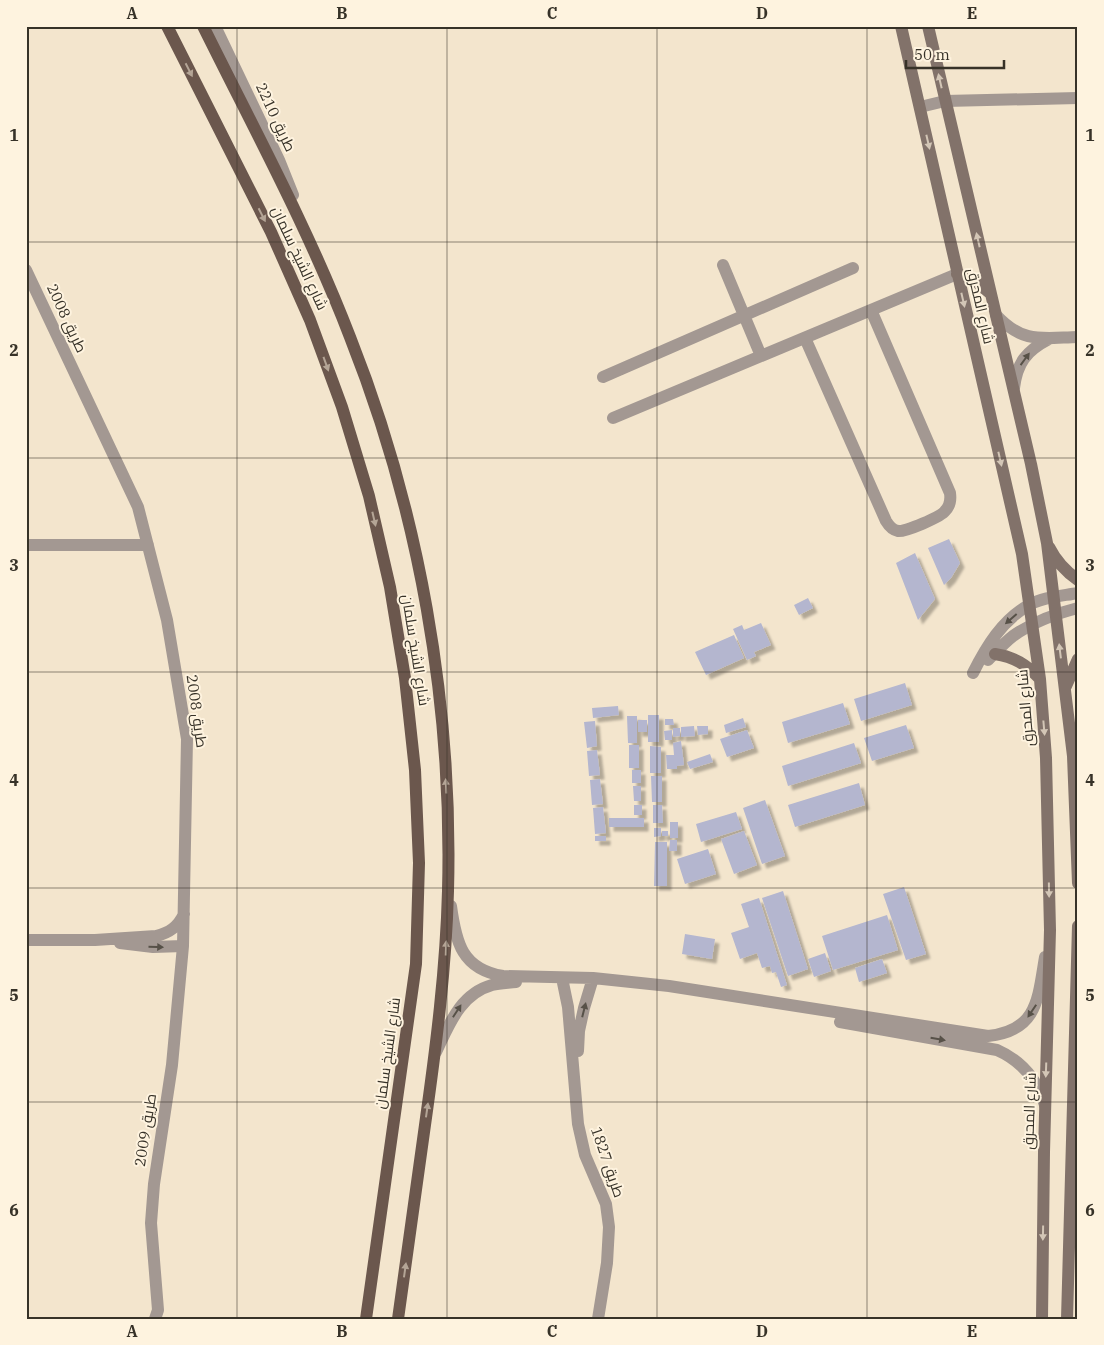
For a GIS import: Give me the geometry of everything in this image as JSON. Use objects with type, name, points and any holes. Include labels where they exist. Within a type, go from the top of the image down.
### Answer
[{"type":"main road","name":"شارع الشيخ سلمان","points":[[167,26],[271,232],[310,320],[339,398],[369,496],[390,587],[405,678],[415,770],[418,863],[416,964],[366,1319]]},
{"type":"main road","name":"شارع الشيخ سلمان","points":[[203,26],[328,281],[373,398],[407,518],[422,587],[440,702],[447,809],[448,889],[445,958],[435,1054],[398,1319]]},
{"type":"main road","name":"شارع المحرق","points":[[901,26],[1022,554],[1040,679],[1046,758],[1050,930],[1042,1319]]},
{"type":"main road","name":"شارع المحرق","points":[[928,26],[1031,464],[1047,543],[1073,756],[1078,883]]},
{"type":"main road","points":[[957,274],[980,282],[990,293]]},
{"type":"main road","points":[[1047,543],[1054,557],[1064,570],[1078,580]]},
{"type":"main road","points":[[994,654],[1008,656],[1020,661],[1040,679]]},
{"type":"main road","points":[[1065,689],[1078,659]]},
{"type":"main road","points":[[1067,1319],[1078,926]]},
{"type":"street","name":"طريق 2210","points":[[215,26],[279,160],[295,200],[301,224]]},
{"type":"street","points":[[920,107],[945,101],[1078,98]]},
{"type":"street","points":[[723,265],[761,356]]},
{"type":"street","points":[[603,377],[853,268]]},
{"type":"street","name":"طريق 2008","points":[[26,270],[138,507],[148,545],[166,620],[187,739],[184,914]]},
{"type":"street","points":[[613,418],[957,274]]},
{"type":"street","points":[[805,338],[888,526],[897,531],[906,530],[944,514],[950,504],[950,492],[871,310]]},
{"type":"street","points":[[996,315],[1006,326],[1020,334],[1036,338],[1078,337]]},
{"type":"street","points":[[1014,391],[1016,374],[1023,358],[1036,346],[1052,338]]},
{"type":"street","points":[[26,545],[148,545]]},
{"type":"street","points":[[1078,593],[1054,597],[1030,605],[1009,620],[993,638],[973,674],[1012,637],[1032,624],[1056,614],[1078,608]]},
{"type":"street","points":[[448,889],[454,932],[462,950],[477,968],[491,974],[503,976],[563,981]]},
{"type":"street","points":[[26,940],[95,940],[163,934],[176,927],[184,914]]},
{"type":"street","name":"طريق 2009","points":[[155,1319],[158,1310],[151,1223],[154,1184],[172,1065],[183,946],[184,914]]},
{"type":"street","points":[[435,1054],[462,1003],[475,992],[493,985],[517,982],[592,981],[669,986],[988,1036],[1000,1035],[1022,1024],[1037,1004],[1050,930]]},
{"type":"street","points":[[95,940],[153,947],[183,946]]},
{"type":"street","name":"طريق 1827","points":[[563,981],[568,1007],[575,1104],[580,1132],[585,1155],[606,1204],[609,1227],[607,1263],[598,1319]]},
{"type":"street","points":[[592,981],[669,992],[988,1048],[1006,1054],[1023,1067],[1037,1085],[1045,1107]]},
{"type":"street","name":"طريق 1827","points":[[573,1076],[584,1008],[592,981]]},
{"type":"building","points":[[949,539],[960,563],[951,578],[944,585],[928,548]]},
{"type":"building","points":[[915,553],[935,599],[918,620],[896,563]]},
{"type":"building","points":[[808,598],[813,608],[799,615],[794,605]]},
{"type":"building","points":[[761,623],[771,645],[754,652],[756,656],[747,660],[733,629],[742,625],[744,630]]},
{"type":"building","points":[[734,635],[744,658],[706,675],[695,652]]},
{"type":"building","points":[[905,683],[912,705],[861,721],[854,699]]},
{"type":"building","points":[[843,703],[850,724],[788,743],[782,722]]},
{"type":"building","points":[[618,706],[619,715],[593,718],[592,708]]},
{"type":"building","points":[[648,715],[659,715],[659,742],[648,742]]},
{"type":"building","points":[[627,716],[637,716],[637,743],[628,743]]},
{"type":"building","points":[[743,718],[746,727],[726,733],[724,725]]},
{"type":"building","points":[[665,719],[673,719],[674,725],[665,725]]},
{"type":"building","points":[[638,720],[647,720],[647,732],[638,732]]},
{"type":"building","points":[[595,721],[597,746],[587,748],[584,722]]},
{"type":"building","points":[[906,725],[914,748],[872,761],[864,738]]},
{"type":"building","points":[[694,726],[695,736],[681,737],[681,727]]},
{"type":"building","points":[[697,726],[708,726],[708,734],[698,735]]},
{"type":"building","points":[[673,728],[680,728],[680,736],[673,737]]},
{"type":"building","points":[[672,730],[672,740],[665,740],[664,731]]},
{"type":"building","points":[[747,730],[754,748],[727,757],[720,739]]},
{"type":"building","points":[[681,741],[684,765],[677,766],[677,769],[667,769],[666,755],[674,755],[673,743]]},
{"type":"building","points":[[854,743],[861,763],[788,786],[782,766]]},
{"type":"building","points":[[629,745],[639,745],[639,768],[629,768]]},
{"type":"building","points":[[650,746],[661,747],[661,773],[650,773]]},
{"type":"building","points":[[597,750],[600,775],[589,776],[587,751]]},
{"type":"building","points":[[710,754],[713,762],[690,769],[687,762]]},
{"type":"building","points":[[632,770],[641,770],[641,783],[632,783]]},
{"type":"building","points":[[651,776],[662,776],[662,802],[652,802]]},
{"type":"building","points":[[600,779],[603,804],[592,805],[590,780]]},
{"type":"building","points":[[859,783],[865,805],[795,827],[788,805]]},
{"type":"building","points":[[633,786],[641,786],[641,801],[634,801]]},
{"type":"building","points":[[765,800],[785,856],[762,864],[743,808]]},
{"type":"building","points":[[634,805],[642,805],[642,815],[634,815]]},
{"type":"building","points":[[653,805],[662,805],[663,823],[653,823]]},
{"type":"building","points":[[603,807],[606,833],[595,834],[593,808]]},
{"type":"building","points":[[736,812],[742,829],[701,842],[696,824]]},
{"type":"building","points":[[609,818],[644,818],[644,827],[609,827]]},
{"type":"building","points":[[670,822],[678,822],[678,838],[670,838]]},
{"type":"building","points":[[654,828],[661,828],[661,836],[654,837]]},
{"type":"building","points":[[662,831],[668,831],[668,836],[662,836]]},
{"type":"building","points":[[744,831],[757,865],[734,874],[721,839]]},
{"type":"building","points":[[595,836],[606,836],[606,841],[595,841]]},
{"type":"building","points":[[670,840],[677,840],[677,851],[669,851]]},
{"type":"building","points":[[655,842],[667,842],[667,886],[654,886]]},
{"type":"building","points":[[708,849],[716,874],[685,884],[677,859]]},
{"type":"building","points":[[904,887],[926,954],[906,960],[883,894]]},
{"type":"building","points":[[783,891],[808,969],[788,976],[762,898]]},
{"type":"building","points":[[759,898],[787,985],[781,987],[776,972],[772,973],[770,966],[762,968],[757,953],[740,959],[731,933],[749,927],[741,904]]},
{"type":"building","points":[[887,915],[898,950],[833,970],[822,936]]},
{"type":"building","points":[[685,934],[715,939],[712,959],[682,954]]},
{"type":"building","points":[[825,953],[831,971],[814,977],[808,959]]},
{"type":"building","points":[[882,959],[887,973],[859,982],[855,968]]}]
